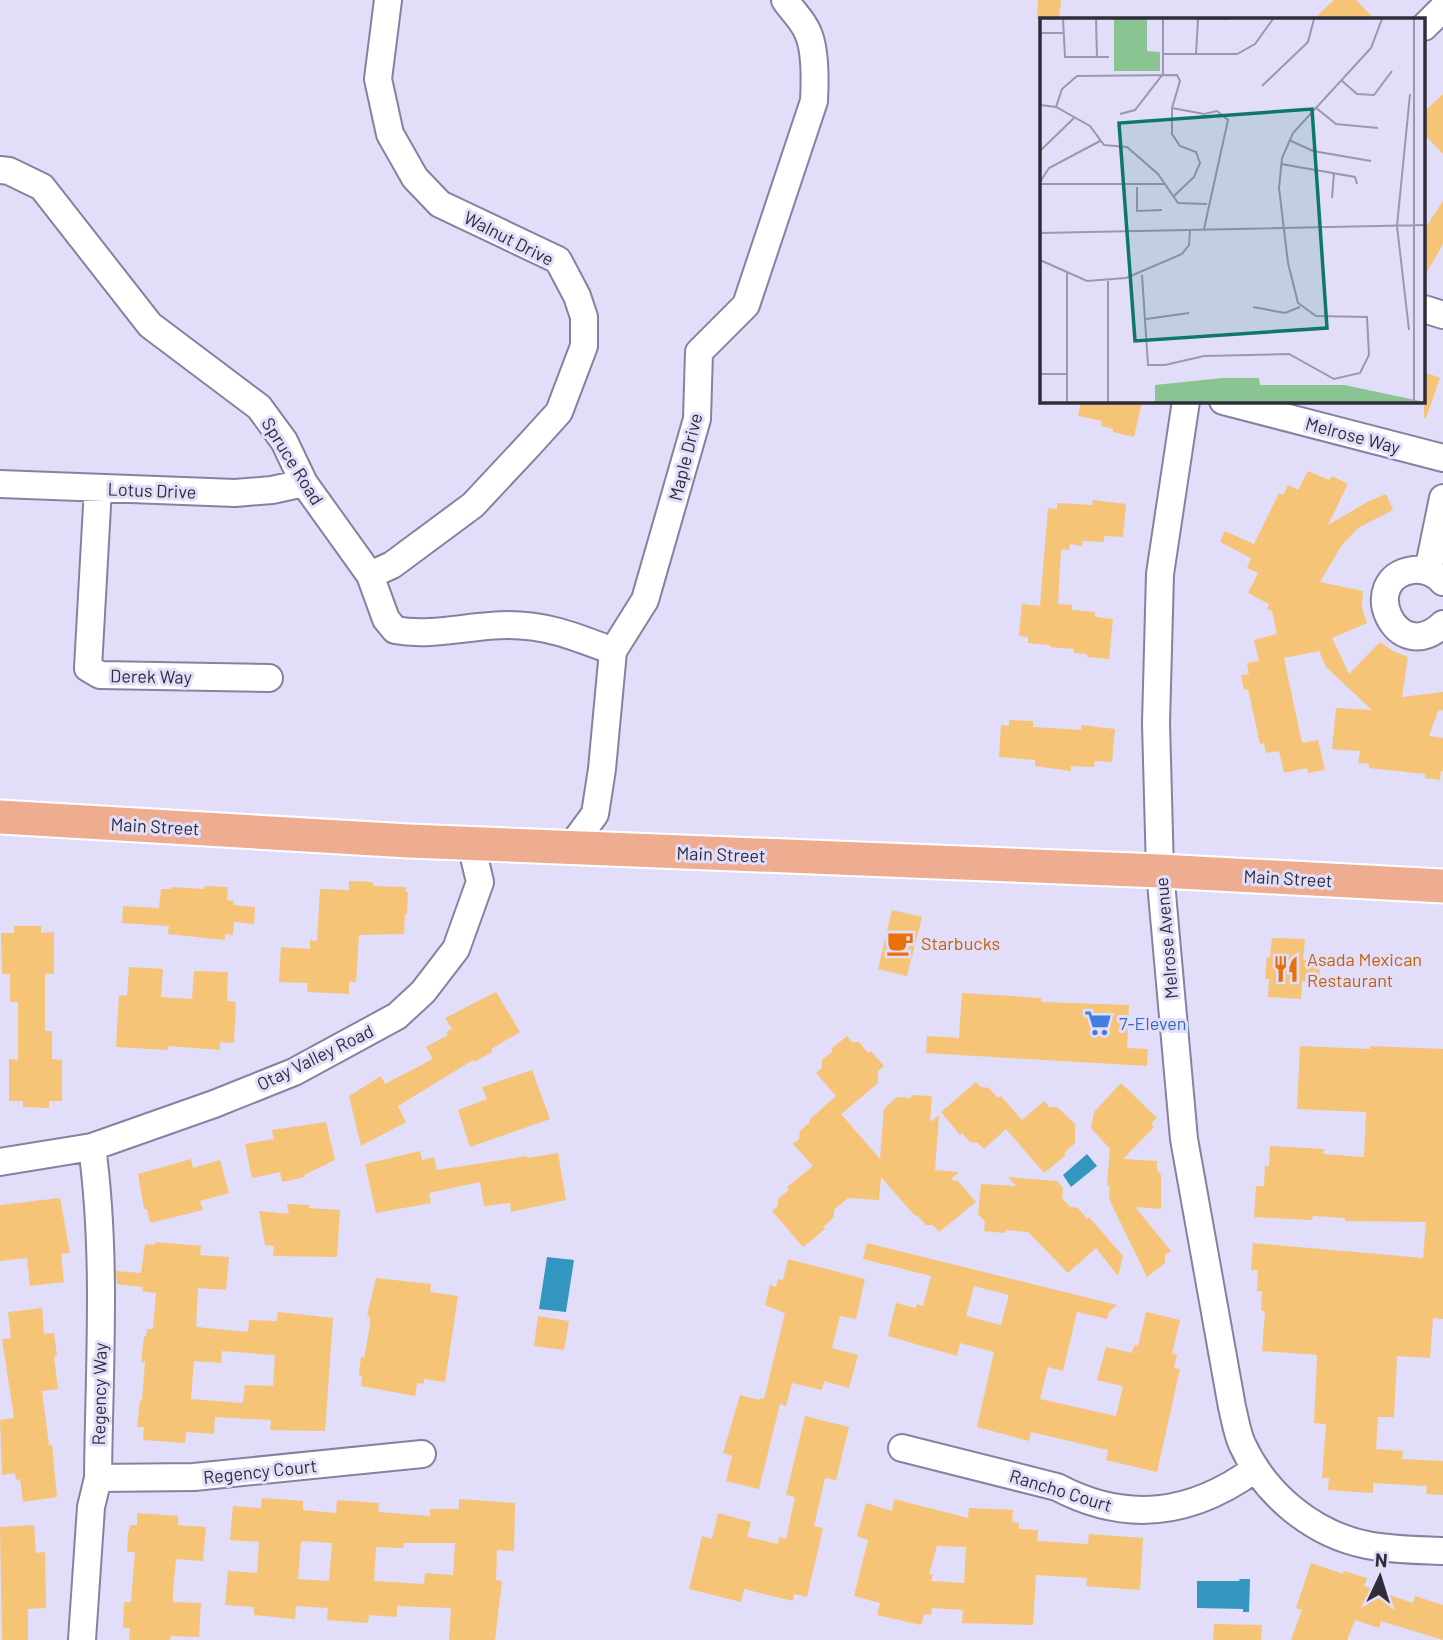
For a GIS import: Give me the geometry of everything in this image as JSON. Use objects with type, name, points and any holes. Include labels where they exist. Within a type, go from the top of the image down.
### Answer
[{"type":"main road","name":"Main Street","points":[[0,817],[471,844],[1160,871],[1443,886]]},
{"type":"street","name":"Walnut Drive","points":[[370,575],[402,558],[473,505],[559,412],[584,346],[584,317],[577,296],[558,260],[440,204],[415,178],[390,134],[378,79],[388,0]]},
{"type":"street","name":"Maple Drive","points":[[570,848],[595,814],[603,769],[613,651],[645,600],[690,445],[697,419],[699,352],[746,305],[814,101],[816,76],[809,36],[785,0]]},
{"type":"street","points":[[1426,25],[1443,8]]},
{"type":"street","name":"Spruce Road","points":[[0,170],[9,171],[42,187],[150,326],[259,407],[284,441],[303,483],[370,575],[386,619],[395,629],[423,632],[509,625],[558,629],[613,651]]},
{"type":"street","points":[[1426,310],[1443,315]]},
{"type":"street","name":"Melrose Avenue","points":[[1186,402],[1160,574],[1156,723],[1160,871],[1184,1139],[1232,1407],[1240,1441],[1255,1469],[1287,1507],[1329,1533],[1367,1545],[1443,1550]]},
{"type":"street","name":"Melrose Way","points":[[1227,402],[1443,458]]},
{"type":"street","name":"Lotus Drive","points":[[0,484],[234,493],[272,490],[303,483]]},
{"type":"street","name":"Derek Way","points":[[98,488],[88,668],[100,675],[269,678]]},
{"type":"street","points":[[1443,498],[1436,576],[1410,570],[1394,580],[1388,588],[1385,608],[1394,626],[1412,636],[1432,633],[1443,624]]},
{"type":"street","name":"Otay Valley Road","points":[[0,1162],[92,1147],[214,1104],[293,1072],[397,1016],[422,992],[456,949],[480,882],[471,844]]},
{"type":"street","name":"Regency Way","points":[[82,1640],[91,1507],[97,1478],[101,1288],[97,1182],[92,1147]]},
{"type":"street","name":"Rancho Court","points":[[902,1448],[1057,1487],[1078,1498],[1136,1510],[1163,1510],[1209,1497],[1231,1487],[1255,1469]]},
{"type":"street","name":"Regency Court","points":[[97,1478],[194,1477],[422,1454]]},
{"type":"water","points":[[1087,1154],[1097,1166],[1071,1187],[1063,1175]]},
{"type":"water","points":[[547,1257],[574,1260],[566,1312],[539,1309]]},
{"type":"water","points":[[1250,1579],[1249,1612],[1243,1612],[1243,1609],[1197,1608],[1197,1581]]},
{"type":"building","points":[[1038,0],[1061,0],[1059,18],[1037,19]]},
{"type":"building","points":[[1334,0],[1356,0],[1373,18],[1315,18]]},
{"type":"building","points":[[1443,94],[1443,154],[1426,136],[1426,110]]},
{"type":"building","points":[[1443,201],[1443,244],[1426,274],[1426,227]]},
{"type":"building","points":[[1426,373],[1440,378],[1424,418],[1426,402]]},
{"type":"building","points":[[1081,402],[1142,402],[1134,437],[1101,426],[1102,421],[1078,416]]},
{"type":"building","points":[[1308,471],[1329,480],[1332,476],[1348,484],[1328,525],[1386,494],[1393,510],[1358,528],[1342,545],[1320,582],[1363,591],[1362,608],[1367,623],[1332,638],[1349,674],[1380,642],[1408,657],[1402,697],[1443,692],[1443,710],[1438,711],[1429,736],[1443,738],[1443,771],[1440,780],[1425,778],[1425,774],[1369,768],[1369,764],[1358,763],[1360,751],[1332,749],[1336,708],[1372,710],[1326,667],[1319,651],[1284,658],[1302,743],[1318,740],[1325,770],[1308,773],[1307,768],[1284,773],[1279,751],[1266,753],[1264,743],[1260,744],[1248,689],[1244,690],[1241,675],[1249,674],[1247,663],[1259,661],[1254,640],[1277,634],[1272,611],[1267,609],[1269,604],[1248,593],[1258,573],[1247,568],[1251,558],[1220,542],[1225,531],[1254,544],[1279,493],[1283,495],[1288,485],[1298,490]]},
{"type":"building","points":[[1093,500],[1126,504],[1123,537],[1104,536],[1104,542],[1083,541],[1082,546],[1070,544],[1069,550],[1061,549],[1058,604],[1072,605],[1072,610],[1095,612],[1095,617],[1113,619],[1109,659],[1087,657],[1087,654],[1074,653],[1074,649],[1028,643],[1028,637],[1019,636],[1022,604],[1040,606],[1048,508],[1057,509],[1057,503],[1092,505]]},
{"type":"building","points":[[1009,720],[1033,721],[1033,727],[1081,730],[1081,725],[1115,729],[1112,762],[1095,761],[1094,767],[1071,766],[1071,771],[1035,766],[1035,760],[999,757],[1001,725],[1009,726]]},
{"type":"building","points":[[349,881],[373,882],[373,886],[406,887],[408,892],[404,934],[359,935],[356,982],[349,982],[349,994],[307,992],[308,983],[279,982],[281,947],[310,949],[310,940],[317,941],[320,889],[349,890]]},
{"type":"building","points":[[205,886],[228,887],[227,900],[234,901],[233,905],[255,907],[254,924],[234,922],[233,935],[225,934],[225,940],[168,934],[169,926],[122,923],[123,906],[159,908],[161,889],[204,889]]},
{"type":"building","name":"Starbucks","points":[[892,910],[922,917],[907,976],[878,969]]},
{"type":"building","points":[[14,926],[41,926],[41,933],[54,932],[54,974],[45,974],[45,1031],[52,1031],[52,1059],[62,1060],[62,1101],[49,1101],[49,1108],[23,1107],[23,1101],[9,1101],[9,1059],[18,1060],[18,1002],[10,1002],[10,974],[2,974],[1,933],[14,933]]},
{"type":"building","points":[[1272,938],[1305,939],[1303,960],[1320,961],[1319,982],[1302,981],[1301,999],[1268,997],[1269,979],[1265,979]]},
{"type":"building","points":[[129,967],[163,969],[161,997],[192,999],[194,971],[228,972],[227,1001],[236,1002],[234,1043],[220,1042],[220,1050],[168,1046],[168,1050],[116,1047],[119,995],[127,996]]},
{"type":"building","points":[[496,992],[520,1032],[491,1049],[492,1052],[474,1062],[473,1060],[398,1106],[406,1122],[361,1146],[349,1096],[381,1076],[385,1084],[433,1059],[426,1047],[448,1035],[446,1032],[452,1029],[445,1018]]},
{"type":"building","points":[[962,993],[1041,998],[1041,1002],[1129,1005],[1127,1048],[1148,1049],[1147,1066],[926,1053],[927,1036],[959,1038]]},
{"type":"building","points":[[847,1036],[852,1042],[859,1042],[868,1053],[871,1051],[884,1066],[878,1071],[878,1083],[841,1114],[880,1159],[884,1109],[897,1097],[932,1096],[930,1122],[939,1115],[935,1170],[959,1172],[952,1178],[954,1182],[957,1180],[976,1202],[939,1232],[933,1225],[926,1225],[915,1216],[881,1177],[879,1200],[848,1198],[834,1210],[834,1217],[823,1227],[825,1229],[803,1247],[772,1211],[778,1206],[778,1199],[789,1190],[787,1187],[813,1166],[793,1144],[799,1139],[800,1131],[809,1120],[836,1096],[816,1073],[822,1068],[822,1060],[833,1051],[831,1049]]},
{"type":"building","points":[[1300,1046],[1443,1049],[1443,1319],[1433,1318],[1430,1358],[1397,1356],[1394,1417],[1378,1417],[1376,1449],[1403,1451],[1402,1459],[1443,1461],[1443,1495],[1426,1494],[1427,1486],[1373,1483],[1373,1493],[1328,1490],[1329,1478],[1322,1478],[1326,1424],[1314,1423],[1317,1355],[1262,1351],[1265,1311],[1261,1310],[1262,1291],[1257,1291],[1258,1270],[1251,1270],[1253,1243],[1423,1258],[1426,1222],[1345,1221],[1345,1218],[1313,1216],[1312,1220],[1254,1217],[1256,1186],[1264,1186],[1270,1146],[1324,1149],[1323,1154],[1364,1157],[1366,1112],[1297,1109]]},
{"type":"building","points":[[532,1070],[550,1119],[470,1147],[458,1110],[487,1099],[482,1087]]},
{"type":"building","points":[[976,1082],[981,1087],[989,1088],[998,1098],[1001,1096],[1022,1120],[1044,1101],[1049,1107],[1057,1107],[1075,1124],[1075,1143],[1064,1153],[1066,1155],[1044,1173],[1006,1129],[984,1149],[978,1143],[970,1142],[962,1133],[960,1135],[941,1112]]},
{"type":"building","points":[[1121,1083],[1157,1118],[1151,1123],[1154,1127],[1123,1159],[1157,1161],[1157,1170],[1161,1175],[1161,1209],[1135,1207],[1171,1251],[1165,1255],[1165,1263],[1147,1277],[1109,1199],[1110,1186],[1107,1186],[1110,1149],[1091,1128],[1094,1112]]},
{"type":"building","points":[[326,1122],[335,1160],[304,1175],[305,1177],[282,1182],[280,1172],[252,1178],[245,1144],[274,1139],[272,1130]]},
{"type":"building","points":[[420,1151],[422,1160],[434,1157],[437,1170],[558,1153],[566,1200],[511,1212],[510,1203],[484,1206],[480,1182],[429,1193],[431,1203],[376,1213],[365,1164]]},
{"type":"building","points":[[191,1159],[193,1168],[220,1160],[229,1193],[200,1201],[203,1210],[150,1223],[147,1209],[144,1209],[138,1174]]},
{"type":"building","points":[[1008,1177],[1057,1181],[1063,1188],[1062,1198],[1070,1207],[1078,1208],[1087,1219],[1089,1217],[1123,1256],[1118,1276],[1096,1248],[1068,1273],[1028,1232],[984,1231],[985,1222],[978,1214],[981,1184],[1016,1186]]},
{"type":"building","points":[[60,1198],[70,1253],[61,1254],[64,1282],[30,1286],[27,1258],[0,1261],[0,1205]]},
{"type":"building","points":[[287,1204],[340,1210],[337,1257],[273,1256],[274,1246],[265,1245],[259,1211],[289,1214]]},
{"type":"building","points":[[155,1242],[201,1246],[200,1255],[229,1257],[226,1290],[198,1288],[196,1327],[248,1332],[249,1320],[277,1321],[278,1312],[333,1318],[325,1431],[270,1430],[271,1420],[215,1417],[214,1434],[186,1432],[185,1443],[143,1440],[144,1427],[137,1427],[145,1362],[141,1362],[144,1336],[146,1337],[147,1329],[153,1329],[156,1293],[142,1291],[143,1287],[117,1284],[116,1271],[141,1273],[145,1244],[156,1245]],"holes":[[[222,1351],[275,1355],[273,1386],[245,1385],[243,1403],[191,1399],[194,1361],[221,1363]]]},
{"type":"building","points":[[867,1243],[1117,1305],[1109,1312],[1107,1319],[1077,1312],[1063,1371],[1048,1367],[1040,1399],[1116,1416],[1123,1386],[1097,1380],[1106,1347],[1132,1353],[1134,1345],[1138,1346],[1146,1312],[1180,1320],[1172,1354],[1177,1355],[1174,1368],[1180,1369],[1157,1472],[1106,1460],[1108,1450],[1031,1432],[1029,1441],[977,1427],[994,1352],[960,1343],[957,1356],[888,1336],[896,1303],[916,1308],[917,1304],[923,1306],[931,1276],[863,1259]],"holes":[[[974,1286],[1009,1295],[1001,1325],[966,1316]]]},
{"type":"building","points":[[788,1259],[865,1279],[856,1319],[840,1316],[832,1348],[858,1355],[849,1388],[824,1381],[822,1390],[792,1383],[786,1406],[780,1404],[759,1489],[726,1481],[732,1456],[723,1453],[740,1395],[764,1399],[785,1313],[765,1305],[770,1285],[776,1287],[778,1279],[783,1280]]},
{"type":"building","points":[[376,1278],[431,1284],[430,1292],[458,1296],[445,1382],[424,1379],[424,1384],[417,1383],[415,1396],[361,1386],[361,1357],[364,1358],[370,1325],[370,1317],[367,1316]]},
{"type":"building","points":[[42,1308],[44,1334],[54,1333],[57,1356],[54,1357],[58,1389],[42,1391],[49,1445],[52,1445],[57,1497],[23,1502],[20,1479],[16,1480],[15,1473],[2,1475],[0,1420],[14,1418],[2,1339],[11,1338],[8,1312]]},
{"type":"building","points":[[538,1316],[569,1321],[564,1350],[534,1346]]},
{"type":"building","points":[[805,1416],[849,1427],[836,1480],[825,1478],[814,1526],[823,1528],[807,1597],[794,1594],[793,1601],[744,1589],[741,1602],[689,1589],[702,1536],[712,1539],[718,1513],[751,1522],[747,1537],[778,1544],[779,1537],[786,1539],[795,1497],[786,1495]]},
{"type":"building","points":[[262,1498],[303,1501],[303,1510],[336,1513],[337,1500],[379,1503],[378,1512],[430,1516],[430,1509],[459,1509],[459,1499],[515,1503],[514,1551],[497,1550],[496,1580],[502,1581],[495,1640],[449,1640],[451,1608],[397,1606],[397,1617],[369,1615],[368,1623],[327,1620],[328,1608],[296,1606],[295,1619],[254,1615],[254,1607],[225,1605],[228,1571],[257,1573],[259,1542],[230,1540],[233,1506],[261,1508]],"holes":[[[301,1541],[332,1543],[329,1581],[298,1579]],[[404,1543],[455,1543],[453,1575],[425,1573],[424,1584],[374,1581],[376,1547],[403,1548]]]},
{"type":"building","points":[[894,1499],[968,1518],[969,1508],[1013,1510],[1012,1522],[1019,1523],[1019,1529],[1038,1530],[1037,1541],[1088,1544],[1089,1534],[1143,1538],[1140,1590],[1086,1586],[1087,1578],[1036,1575],[1033,1625],[962,1623],[963,1610],[932,1608],[931,1615],[924,1614],[921,1625],[877,1615],[880,1603],[854,1596],[868,1540],[857,1536],[866,1503],[892,1511]],"holes":[[[937,1546],[966,1547],[964,1583],[931,1581],[933,1574],[929,1574]]]},
{"type":"building","points":[[137,1513],[178,1516],[178,1525],[206,1527],[203,1561],[176,1559],[173,1592],[173,1602],[201,1603],[199,1637],[171,1636],[170,1640],[129,1640],[130,1628],[123,1628],[124,1602],[131,1602],[135,1552],[127,1552],[128,1534],[130,1525],[137,1525]]},
{"type":"building","points":[[34,1525],[36,1553],[45,1552],[46,1608],[28,1609],[28,1640],[2,1640],[0,1527]]},
{"type":"building","points":[[1311,1563],[1343,1574],[1344,1571],[1367,1578],[1364,1586],[1413,1603],[1415,1596],[1443,1605],[1443,1640],[1381,1621],[1379,1628],[1355,1620],[1347,1640],[1291,1640],[1302,1610],[1296,1608]]},
{"type":"building","points":[[1214,1624],[1262,1625],[1261,1640],[1213,1640]]},
{"type":"place","name":"Starbucks","points":[[900,943]]},
{"type":"place","name":"Asada Mexican Restaurant","points":[[1286,969]]},
{"type":"place","name":"7-Eleven","points":[[1098,1023]]}]
